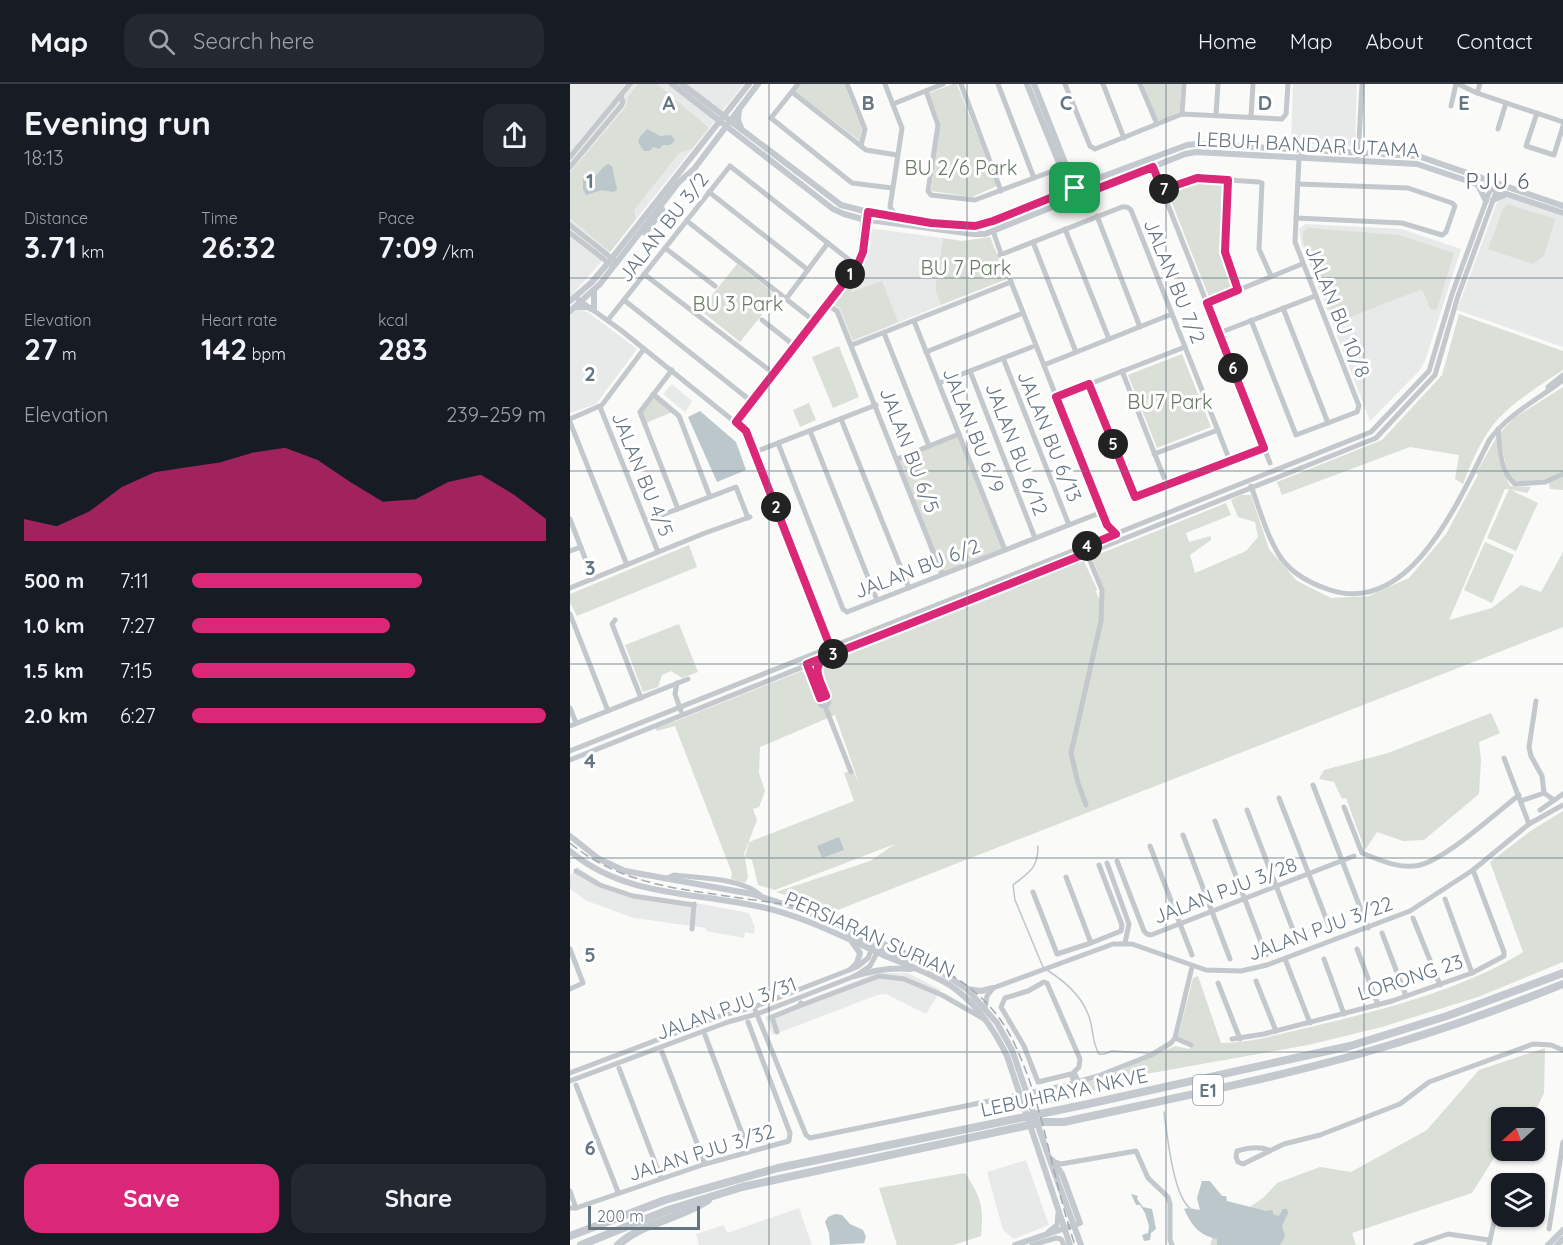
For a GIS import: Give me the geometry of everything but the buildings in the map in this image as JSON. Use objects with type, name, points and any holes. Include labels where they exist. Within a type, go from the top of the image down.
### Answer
[{"type":"highway","name":"LEBUHRAYA NKVE","points":[[570,1236],[665,1200],[778,1168],[1089,1104],[1350,1046],[1447,1016],[1563,973]]},
{"type":"highway","name":"LEBUHRAYA NKVE","points":[[581,1245],[668,1210],[780,1178],[1044,1122],[1064,1122],[1305,1068],[1452,1026],[1563,984]]},
{"type":"highway","points":[[618,1245],[633,1234],[697,1208],[714,1196]]},
{"type":"main road","name":"LEBUH BANDAR UTAMA","points":[[672,84],[742,131],[838,204],[865,216],[879,214],[931,223],[975,226],[987,224],[1088,182],[1187,145],[1294,150],[1417,164],[1478,185],[1495,187],[1506,194],[1563,213]]},
{"type":"main road","name":"LEBUH BANDAR UTAMA","points":[[682,84],[710,110]]},
{"type":"main road","points":[[600,284],[607,281],[694,169],[718,136],[731,107],[749,84]]},
{"type":"main road","points":[[574,302],[582,301],[600,284],[612,263],[711,132],[739,109],[758,84]]},
{"type":"main road","points":[[1027,84],[1068,177],[1065,187],[1059,194]]},
{"type":"main road","points":[[1034,84],[1073,190]]},
{"type":"main road","points":[[711,132],[713,125],[710,110],[731,107]]},
{"type":"main road","points":[[739,109],[738,120],[742,131]]},
{"type":"main road","name":"LEBUH BANDAR UTAMA","points":[[724,121],[735,133],[833,209],[844,214],[973,234],[991,232],[1191,153],[1299,158],[1418,156],[1495,187],[1563,206]]},
{"type":"main road","points":[[718,136],[735,133]]},
{"type":"main road","points":[[574,302],[612,263],[679,182],[694,169]]},
{"type":"main road","points":[[1068,177],[1088,182]]},
{"type":"main road","points":[[1478,185],[1486,201]]},
{"type":"main road","points":[[1073,190],[1089,192]]},
{"type":"main road","points":[[1066,201],[1073,190]]},
{"type":"main road","points":[[1493,200],[1506,194]]},
{"type":"main road","points":[[975,226],[989,227],[991,232]]},
{"type":"main road","points":[[574,302],[594,310],[594,290]]},
{"type":"main road","name":"PERSIARAN SURIAN","points":[[570,836],[589,852],[614,867],[634,873],[762,897],[839,925],[930,965],[967,989],[1005,1036],[1045,1154],[1082,1245]]},
{"type":"main road","name":"PERSIARAN SURIAN","points":[[570,851],[589,866],[614,879],[652,889],[769,908],[875,949],[917,970],[954,989],[985,1020],[1000,1041],[1020,1079]]},
{"type":"main road","points":[[681,880],[692,886],[695,896]]},
{"type":"main road","points":[[695,896],[701,889],[711,886]]},
{"type":"main road","points":[[839,925],[845,932],[875,949],[940,977],[983,1006]]},
{"type":"main road","points":[[851,941],[860,953],[857,963],[851,969]]},
{"type":"main road","points":[[855,976],[886,969],[917,970]]},
{"type":"main road","points":[[967,989],[981,991],[993,988]]},
{"type":"main road","points":[[1015,1245],[1080,1223],[1062,1174],[1045,1154]]},
{"type":"main road","name":"PERSIARAN SURIAN","points":[[1045,1154],[1058,1211],[1070,1245]]},
{"type":"main road","points":[[1548,1245],[1563,1230]]},
{"type":"main road","points":[[1557,1245],[1563,1239]]},
{"type":"street","points":[[570,157],[630,84]]},
{"type":"street","points":[[798,84],[771,118],[852,183],[892,188]]},
{"type":"street","points":[[847,84],[865,129],[861,146]]},
{"type":"street","points":[[885,84],[902,128],[890,207],[897,217]]},
{"type":"street","points":[[893,104],[942,84]]},
{"type":"street","points":[[961,84],[1001,191]]},
{"type":"street","points":[[998,84],[1034,178]]},
{"type":"street","points":[[1065,84],[1090,146],[1095,149],[1182,114],[1282,119],[1286,114],[1288,84]]},
{"type":"street","points":[[1103,84],[1124,138]]},
{"type":"street","points":[[1140,84],[1157,124]]},
{"type":"street","points":[[1182,114],[1184,84]]},
{"type":"street","points":[[1216,115],[1218,84]]},
{"type":"street","points":[[1251,117],[1253,84]]},
{"type":"street","points":[[1358,156],[1362,84]]},
{"type":"street","points":[[1451,106],[1457,84],[1477,93],[1537,113],[1563,124],[1554,155],[1526,146],[1537,113]]},
{"type":"street","points":[[1477,93],[1480,84]]},
{"type":"street","points":[[926,91],[938,123],[929,194],[970,201],[1050,172]]},
{"type":"street","points":[[792,92],[869,152],[897,155]]},
{"type":"street","points":[[570,167],[621,106],[623,102],[621,96]]},
{"type":"street","points":[[1498,129],[1506,103]]},
{"type":"street","points":[[1294,150],[1299,158],[1304,151]]},
{"type":"street","name":"JALAN BU 10/8","points":[[1299,158],[1294,242],[1359,406],[1357,412],[1328,423]]},
{"type":"street","name":"JALAN BU 3/2","points":[[608,320],[732,166],[857,266]]},
{"type":"street","points":[[1153,167],[1270,463]]},
{"type":"street","points":[[1162,190],[1197,178],[1262,183],[1259,249],[1271,276]]},
{"type":"street","points":[[1228,180],[1225,252],[1238,290]]},
{"type":"street","points":[[1296,218],[1402,223],[1442,235],[1446,232],[1455,206],[1408,188],[1298,184]]},
{"type":"street","points":[[1086,550],[1116,534],[1376,438],[1433,378],[1458,296],[1493,200],[1495,187]]},
{"type":"street","points":[[570,751],[680,707],[808,660],[1251,485],[1371,432],[1427,375],[1452,294],[1486,201],[1495,187]]},
{"type":"street","points":[[709,192],[808,270]]},
{"type":"street","points":[[879,214],[890,207]]},
{"type":"street","name":"JALAN BU 7/2","points":[[1000,255],[1122,207],[1131,210],[1230,461]]},
{"type":"street","points":[[736,422],[857,266],[861,256],[865,216]]},
{"type":"street","points":[[1097,216],[1140,327]]},
{"type":"street","points":[[687,221],[814,321]]},
{"type":"street","points":[[570,225],[612,263]]},
{"type":"street","points":[[1065,229],[1109,339]]},
{"type":"street","points":[[991,232],[1107,525],[1116,534]]},
{"type":"street","points":[[570,233],[612,263]]},
{"type":"street","points":[[1033,242],[1076,352]]},
{"type":"street","points":[[786,299],[828,243]]},
{"type":"street","points":[[665,248],[715,286]]},
{"type":"street","points":[[1207,303],[1302,264]]},
{"type":"street","points":[[644,274],[773,373]]},
{"type":"street","points":[[852,345],[1011,282]]},
{"type":"street","points":[[1219,333],[1315,296]]},
{"type":"street","points":[[624,300],[751,401]]},
{"type":"street","points":[[582,301],[672,370],[746,431],[832,650]]},
{"type":"street","name":"JALAN BU 6/5","points":[[827,305],[837,311],[852,345],[942,574]]},
{"type":"street","points":[[1251,320],[1296,435],[1328,423],[1283,308]]},
{"type":"street","points":[[926,352],[1023,313]]},
{"type":"street","points":[[1044,365],[1172,314]]},
{"type":"street","points":[[762,320],[795,346]]},
{"type":"street","name":"JALAN BU 6/9","points":[[914,321],[1005,550]]},
{"type":"street","points":[[884,333],[929,446]]},
{"type":"street","points":[[939,383],[1032,346]]},
{"type":"street","points":[[1056,397],[1185,347]]},
{"type":"street","points":[[627,565],[570,421],[600,407],[644,349]]},
{"type":"street","name":"JALAN BU 6/13","points":[[1003,358],[1069,525]]},
{"type":"street","points":[[672,370],[640,411],[678,509]]},
{"type":"street","name":"JALAN BU 6/12","points":[[970,370],[1035,538]]},
{"type":"street","points":[[1122,371],[1167,485]]},
{"type":"street","points":[[1541,395],[1563,375]]},
{"type":"street","points":[[1251,485],[1273,544],[1282,560],[1294,572],[1307,581],[1335,591],[1348,594],[1365,592],[1389,583],[1404,573],[1438,535],[1455,508],[1490,439],[1498,429],[1511,416],[1563,380]]},
{"type":"street","points":[[1089,384],[1133,495],[1137,497],[1264,448]]},
{"type":"street","points":[[653,394],[679,416],[710,497]]},
{"type":"street","points":[[755,452],[876,405]]},
{"type":"street","name":"JALAN BU 4/5","points":[[600,407],[658,552]]},
{"type":"street","points":[[841,419],[909,588]]},
{"type":"street","points":[[1498,429],[1504,468],[1515,484],[1545,482],[1563,474]]},
{"type":"street","points":[[1154,454],[1218,430]]},
{"type":"street","points":[[810,431],[877,600]]},
{"type":"street","points":[[897,459],[959,434]]},
{"type":"street","name":"JALAN BU 6/2","points":[[778,443],[844,610],[848,611],[1102,512]]},
{"type":"street","points":[[570,588],[749,518],[736,487],[646,521]]},
{"type":"street","points":[[570,519],[593,579]]},
{"type":"street","points":[[570,551],[581,547]]},
{"type":"street","points":[[1086,550],[1102,590],[1101,621],[1071,753],[1086,805]]},
{"type":"street","points":[[570,614],[608,711]]},
{"type":"street","points":[[615,620],[612,624],[641,698]]},
{"type":"street","points":[[814,673],[832,650]]},
{"type":"street","points":[[570,759],[799,667],[808,660],[825,657]]},
{"type":"street","points":[[808,660],[823,697],[830,701],[825,706],[851,772]]},
{"type":"street","points":[[799,667],[814,673]]},
{"type":"street","points":[[570,708],[573,724],[687,679]]},
{"type":"street","points":[[677,683],[675,694],[683,715]]},
{"type":"street","points":[[666,688],[675,694]]},
{"type":"street","points":[[1536,701],[1529,747],[1542,776],[1544,793]]},
{"type":"street","points":[[1504,758],[1529,824]]},
{"type":"street","points":[[1313,785],[1368,928]]},
{"type":"street","points":[[1344,807],[1362,853],[1395,865],[1419,865],[1440,856],[1520,798],[1544,793],[1554,800]]},
{"type":"street","points":[[1540,810],[1563,794]]},
{"type":"street","points":[[1279,798],[1330,931]]},
{"type":"street","name":"JALAN PJU 3/22","points":[[993,988],[1109,945],[1125,943],[1141,946],[1179,962],[1206,970],[1246,971],[1286,959],[1410,911],[1473,870],[1529,824],[1563,805]]},
{"type":"street","points":[[1247,810],[1298,942]]},
{"type":"street","points":[[1215,821],[1266,955]]},
{"type":"street","points":[[1183,835],[1230,959]]},
{"type":"street","points":[[1150,846],[1192,955]]},
{"type":"street","name":"JALAN PJU 3/28","points":[[1117,861],[1145,933],[1151,935],[1354,856]]},
{"type":"street","points":[[1033,892],[1057,954],[1091,943],[1121,931],[1122,922],[1115,896],[1116,888],[1107,863]]},
{"type":"street","points":[[1100,865],[1109,891],[1115,896],[1130,927],[1125,943]]},
{"type":"street","name":"LORONG 23","points":[[1232,1039],[1276,1031],[1378,1005],[1440,985],[1499,960],[1505,954],[1473,870]]},
{"type":"street","points":[[576,871],[600,885],[633,896],[694,905]]},
{"type":"street","points":[[667,878],[675,875],[729,882],[746,887],[762,897]]},
{"type":"street","points":[[1066,877],[1091,943]]},
{"type":"street","points":[[1109,891],[1116,888]]},
{"type":"street","points":[[692,929],[695,896]]},
{"type":"street","points":[[1445,899],[1472,973]]},
{"type":"street","points":[[1413,918],[1440,985]]},
{"type":"street","points":[[1382,933],[1406,996]]},
{"type":"street","name":"JALAN PJU 3/31","points":[[570,1073],[723,1015],[754,1007],[851,969],[865,962],[875,949]]},
{"type":"street","name":"JALAN PJU 3/31","points":[[570,1081],[855,976],[870,966],[875,949]]},
{"type":"street","points":[[1357,949],[1378,1005]]},
{"type":"street","points":[[570,951],[583,983],[570,989]]},
{"type":"street","points":[[1324,958],[1344,1014]]},
{"type":"street","points":[[1286,959],[1310,1023]]},
{"type":"street","points":[[1179,962],[1186,969],[1189,980]]},
{"type":"street","points":[[754,1007],[806,1135],[810,1138],[1076,1082],[1098,1076],[1150,1055],[1166,1047],[1175,1038],[1192,966]]},
{"type":"street","points":[[1189,980],[1196,973],[1206,970]]},
{"type":"street","points":[[777,1032],[772,1017],[879,976],[904,979],[942,995],[985,1020]]},
{"type":"street","points":[[1256,981],[1276,1031]]},
{"type":"street","points":[[1047,982],[1080,1059],[1079,1067],[1074,1072],[1076,1082],[1071,1074],[1038,1082],[1024,1046],[1001,1006],[1005,998],[1047,982]]},
{"type":"street","points":[[1218,983],[1240,1039]]},
{"type":"street","points":[[983,1006],[993,988]]},
{"type":"street","points":[[799,1006],[803,996]]},
{"type":"street","name":"JALAN PJU 3/32","points":[[573,1208],[705,1164],[789,1141],[790,1135],[748,1022]]},
{"type":"street","points":[[705,1035],[749,1152]]},
{"type":"street","points":[[1175,1038],[1191,1045]]},
{"type":"street","points":[[1269,1150],[1259,1147],[1241,1150],[1237,1151],[1236,1157],[1238,1162],[1243,1164],[1284,1144],[1320,1135],[1400,1104],[1429,1082],[1533,1044],[1551,1045],[1563,1050]]},
{"type":"street","points":[[662,1052],[705,1164]]},
{"type":"street","points":[[619,1068],[661,1178]]},
{"type":"street","points":[[576,1085],[618,1192]]},
{"type":"street","points":[[1549,1229],[1563,1142]]},
{"type":"street","points":[[1053,1161],[1061,1164],[1136,1151],[1147,1177],[1168,1197],[1172,1245]]},
{"type":"street","points":[[570,1191],[573,1208]]},
{"type":"street","points":[[1010,1245],[1052,1231],[1057,1225],[1058,1211]]},
{"type":"street","points":[[1416,1245],[1448,1234],[1489,1243],[1493,1227]]},
{"type":"street","points":[[1052,1231],[1056,1233],[1053,1238]]},
{"type":"street","points":[[1032,1245],[1053,1238],[1059,1238],[1064,1245]]},
{"type":"shaded area","points":[[570,84],[744,84],[610,252],[570,297]]},
{"type":"shaded area","points":[[1293,84],[1357,84],[1355,146],[1291,143]]},
{"type":"shaded area","points":[[647,129],[660,136],[671,135],[675,140],[670,145],[663,145],[659,149],[654,147],[649,151],[644,151],[638,142]]},
{"type":"shaded area","points":[[608,164],[612,166],[617,190],[613,192],[602,190],[586,195],[583,189],[583,177],[593,177]]},
{"type":"shaded area","points":[[1505,197],[1563,216],[1563,347],[1457,310],[1498,200]]},
{"type":"shaded area","points":[[1305,224],[1402,229],[1461,249],[1425,361],[1419,371],[1370,421],[1301,242],[1299,229]]},
{"type":"shaded area","points":[[868,228],[943,238],[935,289],[941,305],[852,342],[831,305],[859,268]]},
{"type":"shaded area","points":[[576,308],[589,313],[637,349],[596,404],[570,413],[570,312]]},
{"type":"shaded area","points":[[672,384],[692,401],[685,412],[663,394]]},
{"type":"shaded area","points":[[700,411],[736,442],[746,470],[717,482],[688,417]]},
{"type":"shaded area","points":[[839,837],[844,850],[822,858],[817,846]]},
{"type":"shaded area","points":[[577,867],[601,883],[634,895],[749,913],[755,927],[754,934],[745,932],[744,938],[706,931],[706,928],[634,918],[587,901],[570,889],[570,877]]},
{"type":"shaded area","points":[[876,973],[908,973],[941,990],[926,1014],[886,994],[877,995],[773,1035],[765,1017]]},
{"type":"shaded area","points":[[1026,1160],[1049,1225],[1014,1239],[1003,1230],[987,1172]]},
{"type":"shaded area","points":[[1202,1181],[1210,1181],[1222,1196],[1226,1196],[1227,1201],[1266,1211],[1272,1210],[1274,1215],[1279,1216],[1283,1209],[1287,1209],[1288,1213],[1282,1226],[1285,1236],[1280,1245],[1217,1245],[1217,1239],[1201,1232],[1193,1225],[1184,1209],[1200,1210],[1197,1198]]},
{"type":"shaded area","points":[[1131,1194],[1138,1196],[1137,1199],[1143,1207],[1152,1209],[1156,1229],[1151,1233],[1150,1240],[1144,1241],[1142,1235],[1148,1233],[1149,1226],[1145,1213],[1140,1205],[1136,1205]]},
{"type":"shaded area","points":[[799,1208],[812,1245],[699,1245],[696,1234],[724,1225],[727,1233]]},
{"type":"shaded area","points":[[835,1214],[842,1215],[850,1224],[863,1230],[866,1237],[864,1243],[830,1245],[825,1222],[828,1217]]},
{"type":"green space","points":[[638,84],[657,84],[709,128],[692,149],[679,153],[634,210],[636,219],[610,252],[570,218],[570,173],[626,107],[628,97]]},
{"type":"green space","points":[[799,84],[844,84],[862,128],[860,141],[794,91]]},
{"type":"green space","name":"BU 2/6 Park","points":[[957,84],[997,186],[972,197],[931,191],[940,123],[929,93]]},
{"type":"green space","points":[[1143,84],[1181,84],[1178,113],[1161,121],[1156,119]]},
{"type":"green space","points":[[1198,180],[1225,183],[1222,254],[1232,287],[1209,297],[1168,193]]},
{"type":"green space","points":[[1507,204],[1555,219],[1544,256],[1533,264],[1488,249]]},
{"type":"green space","points":[[1308,228],[1399,235],[1454,253],[1437,309],[1431,310],[1422,289],[1335,323],[1303,241],[1303,232]]},
{"type":"green space","name":"BU 7 Park","points":[[990,237],[1007,279],[941,305],[935,289],[943,238],[962,241]]},
{"type":"green space","name":"BU 3 Park","points":[[737,264],[777,296],[740,342],[700,310]]},
{"type":"green space","points":[[882,281],[898,322],[853,340],[840,308],[834,305],[849,285],[852,292]]},
{"type":"green space","points":[[1459,314],[1563,351],[1563,370],[1522,398],[1493,425],[1478,449],[1463,484],[1455,479],[1459,455],[1410,447],[1282,495],[1277,482],[1382,440],[1442,375]]},
{"type":"green space","points":[[839,346],[859,397],[833,408],[812,357]]},
{"type":"green space","name":"BU7 Park","points":[[1182,354],[1211,427],[1157,448],[1128,375]]},
{"type":"green space","points":[[1563,387],[1563,490],[1550,489],[1548,479],[1529,482],[1514,480],[1507,469],[1500,433],[1514,418]]},
{"type":"green space","points":[[654,397],[672,412],[646,423],[641,412]]},
{"type":"green space","points":[[809,403],[816,420],[800,427],[793,410]]},
{"type":"green space","points":[[959,435],[1004,549],[942,573],[898,459]]},
{"type":"green space","points":[[1496,438],[1499,462],[1508,477],[1510,486],[1531,487],[1527,493],[1511,490],[1538,503],[1516,551],[1487,538],[1509,489],[1505,489],[1449,620],[1492,608],[1521,585],[1541,592],[1563,552],[1563,627],[835,911],[776,892],[870,861],[895,844],[775,890],[758,885],[752,860],[745,857],[748,878],[745,883],[731,879],[732,873],[675,726],[657,731],[655,728],[803,672],[1083,559],[1102,606],[1104,589],[1092,557],[1226,503],[1231,515],[1186,533],[1189,542],[1211,536],[1211,540],[1190,555],[1195,573],[1246,551],[1258,537],[1255,522],[1238,517],[1231,500],[1241,495],[1251,495],[1269,549],[1297,581],[1331,598],[1369,596],[1409,578],[1446,534],[1478,475],[1476,473]],"holes":[[[835,715],[859,783],[853,770],[844,773],[854,801],[749,842],[745,857],[744,854],[757,820],[753,809],[759,807],[765,791],[759,773],[760,747]]]},
{"type":"green space","points":[[1485,542],[1514,555],[1492,603],[1464,590]]},
{"type":"green space","points":[[689,545],[697,567],[577,616],[570,603],[570,594]]},
{"type":"green space","points":[[679,624],[698,672],[682,678],[671,671],[662,675],[658,687],[643,692],[625,645]]},
{"type":"green space","points":[[1491,713],[1500,733],[1479,742],[1481,760],[1479,794],[1424,840],[1403,841],[1377,832],[1365,850],[1346,798],[1342,799],[1334,782],[1319,779],[1324,770],[1388,753]]},
{"type":"green space","points":[[1563,811],[1563,962],[1478,997],[1382,1027],[1308,1045],[1129,1077],[1085,1094],[1043,1105],[1039,1093],[1099,1079],[1175,1046],[1189,1049],[1192,1046],[1178,1037],[1193,978],[1198,976],[1221,1043],[1231,1043],[1272,1036],[1387,1008],[1445,989],[1499,966],[1523,952],[1490,862],[1532,830]]},
{"type":"green space","points":[[1545,1048],[1544,1093],[1538,1107],[1491,1107],[1492,1161],[1472,1193],[1352,1233],[1356,1245],[1210,1245],[1214,1233],[1264,1197],[1277,1183],[1320,1167],[1351,1172],[1427,1130],[1479,1070]]},
{"type":"green space","points":[[965,1173],[980,1203],[981,1236],[953,1245],[897,1245],[879,1188]]},
{"type":"waterway","points":[[1038,846],[1034,865],[1013,885],[1015,900],[1043,967]]},
{"type":"waterway","points":[[1047,970],[1065,983],[1081,1000],[1090,1019],[1099,1054],[1112,1051],[1149,1053]]},
{"type":"waterway","points":[[1164,1112],[1175,1178],[1179,1191],[1190,1208]]},
{"type":"railway","points":[[570,843],[609,868],[651,882],[788,905],[825,914],[941,969],[976,993],[991,1007],[1004,1025],[1025,1069],[1034,1094],[1075,1245]]},
{"type":"district","name":"PJU 6","points":[[1498,181]]},
{"type":"route","points":[[1075,188],[984,225],[931,223],[868,212],[863,252],[857,266],[736,422],[746,431],[764,474],[833,654],[821,660],[818,666],[817,672],[826,696],[820,698],[807,664],[825,657],[928,616],[1087,553],[1085,547],[1116,534],[1107,525],[1056,397],[1089,384],[1135,497],[1264,448],[1207,303],[1238,290],[1225,252],[1228,180],[1194,178],[1162,190],[1153,167],[1089,192],[1074,193],[1075,188]]}]
